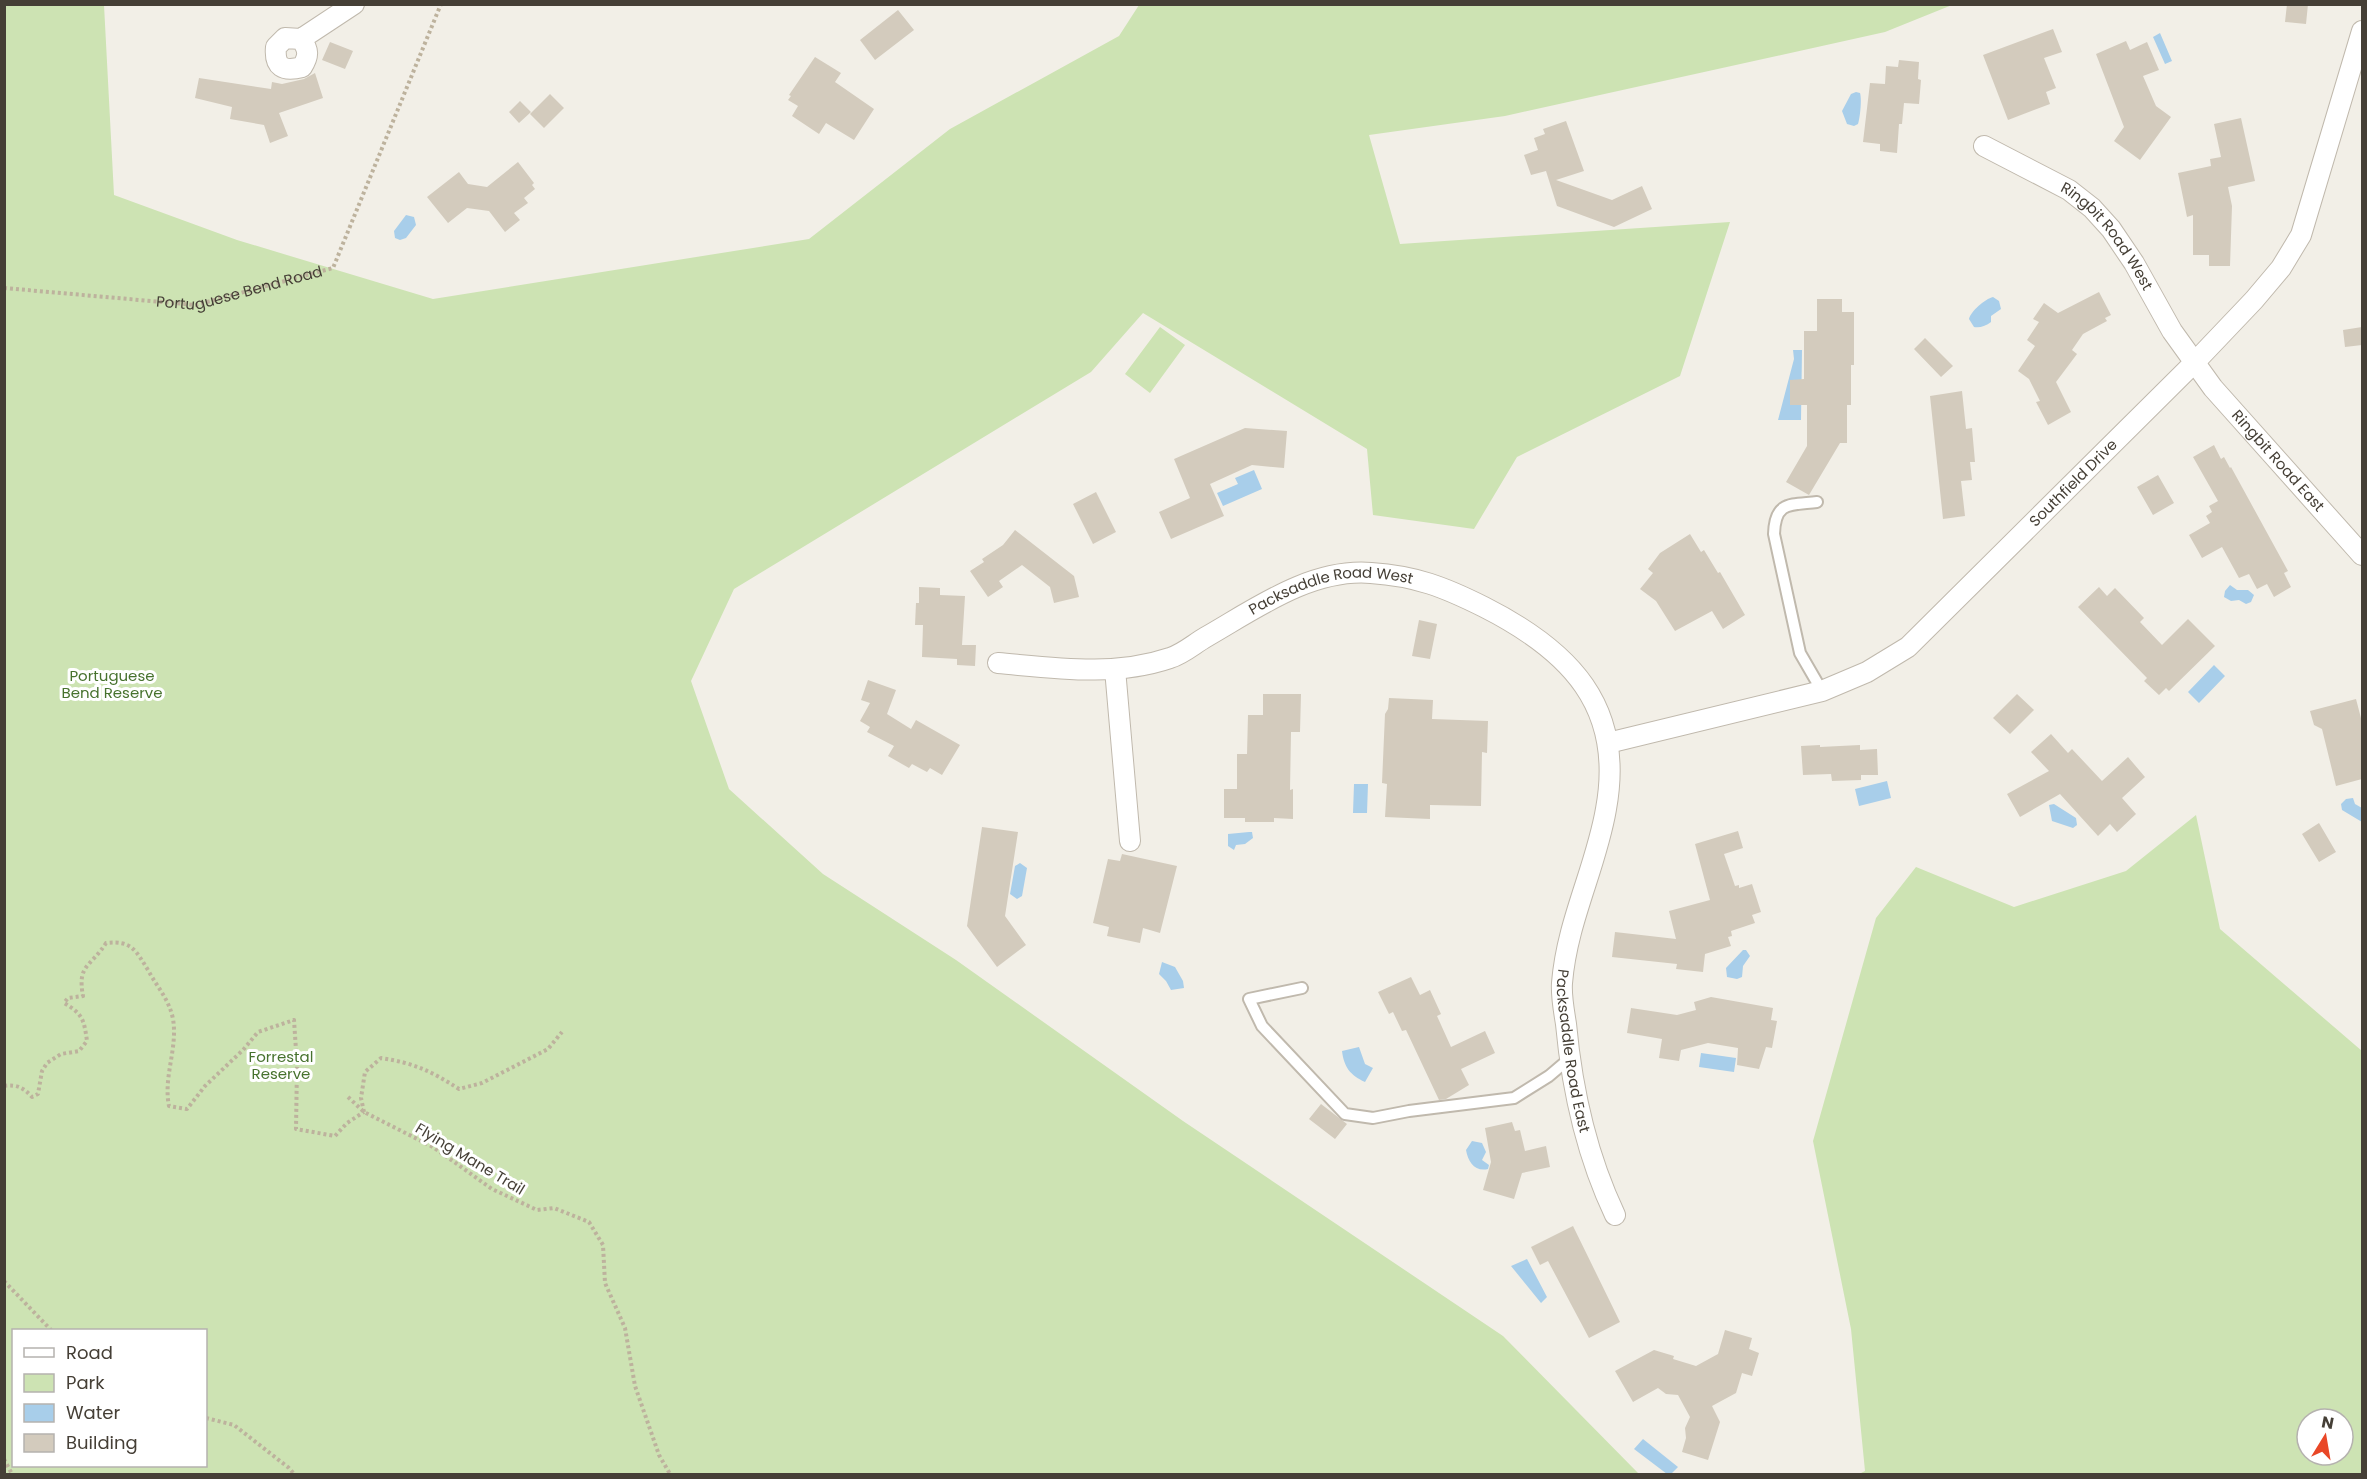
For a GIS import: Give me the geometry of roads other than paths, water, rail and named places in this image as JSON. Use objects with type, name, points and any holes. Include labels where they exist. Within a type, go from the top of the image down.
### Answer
[{"type":"street","points":[[301,39],[354,4]]},
{"type":"street","name":"Southfield Drive","points":[[1608,743],[1822,691],[1867,672],[1908,647],[2195,362],[2281,268],[2301,235],[2362,31]]},
{"type":"street","name":"Ringbit Road West","points":[[1984,146],[2069,190],[2092,208],[2111,229],[2134,263],[2172,331],[2195,362]]},
{"type":"street","name":"Ringbit Road East","points":[[2195,362],[2214,388],[2362,555]]},
{"type":"street","name":"Packsaddle Road West","points":[[998,663],[1056,669],[1115,669],[1141,666],[1173,657],[1286,593],[1311,582],[1353,572],[1404,576],[1423,580],[1475,603],[1505,618],[1545,644],[1578,675],[1597,708],[1608,743]]},
{"type":"street","points":[[1115,669],[1130,841]]},
{"type":"street","name":"Packsaddle Road East","points":[[1608,743],[1610,775],[1606,808],[1598,842],[1577,904],[1564,960],[1562,987],[1569,1059],[1600,1184],[1615,1215]]},
{"type":"lane","points":[[1817,502],[1784,506],[1774,520],[1774,534],[1800,653],[1822,691]]},
{"type":"lane","points":[[1302,988],[1249,999],[1262,1026],[1345,1114],[1373,1118],[1409,1111],[1514,1098],[1549,1077],[1569,1059]]},
{"type":"water","points":[[2160,33],[2172,61],[2165,64],[2153,37]]},
{"type":"water","points":[[1860,93],[1861,104],[1858,124],[1854,126],[1847,124],[1842,111],[1851,94]]},
{"type":"water","points":[[406,215],[414,217],[416,225],[406,238],[400,240],[395,238],[394,231]]},
{"type":"water","points":[[1993,297],[1999,301],[2001,309],[1991,316],[1991,322],[1985,326],[1974,327],[1969,319],[1972,312]]},
{"type":"water","points":[[1793,350],[1802,350],[1801,420],[1778,420],[1794,359]]},
{"type":"water","points":[[1254,470],[1262,489],[1223,506],[1217,493],[1238,484],[1235,478]]},
{"type":"water","points":[[2230,585],[2237,590],[2248,590],[2254,595],[2251,602],[2246,604],[2224,597]]},
{"type":"water","points":[[2214,665],[2225,676],[2199,703],[2188,692]]},
{"type":"water","points":[[1887,781],[1891,798],[1859,806],[1855,789]]},
{"type":"water","points":[[1354,784],[1368,784],[1367,813],[1353,813]]},
{"type":"water","points":[[2353,798],[2355,804],[2362,808],[2362,822],[2342,810],[2341,804],[2346,799]]},
{"type":"water","points":[[2054,804],[2076,818],[2077,825],[2073,828],[2052,821],[2049,805]]},
{"type":"water","points":[[1252,832],[1253,838],[1245,844],[1236,845],[1234,850],[1228,846],[1228,834]]},
{"type":"water","points":[[1020,863],[1027,868],[1022,896],[1017,899],[1010,894],[1015,866]]},
{"type":"water","points":[[1743,950],[1746,950],[1750,956],[1743,966],[1742,977],[1737,979],[1727,977],[1726,968]]},
{"type":"water","points":[[1162,962],[1175,967],[1183,981],[1184,988],[1171,990],[1159,974]]},
{"type":"water","points":[[1359,1047],[1365,1064],[1373,1068],[1365,1082],[1349,1070],[1343,1057],[1342,1051]]},
{"type":"water","points":[[1701,1053],[1736,1058],[1734,1072],[1699,1067]]},
{"type":"water","points":[[1472,1141],[1482,1143],[1486,1152],[1482,1160],[1489,1165],[1488,1169],[1479,1169],[1470,1162],[1466,1150]]},
{"type":"water","points":[[1527,1259],[1547,1297],[1541,1303],[1511,1266]]},
{"type":"water","points":[[1643,1439],[1678,1467],[1671,1474],[1667,1474],[1634,1449]]},
{"type":"park label","name":"Portuguese Bend Reserve","points":[[112,684]]},
{"type":"park label","name":"Forrestal Reserve","points":[[281,1066]]}]
